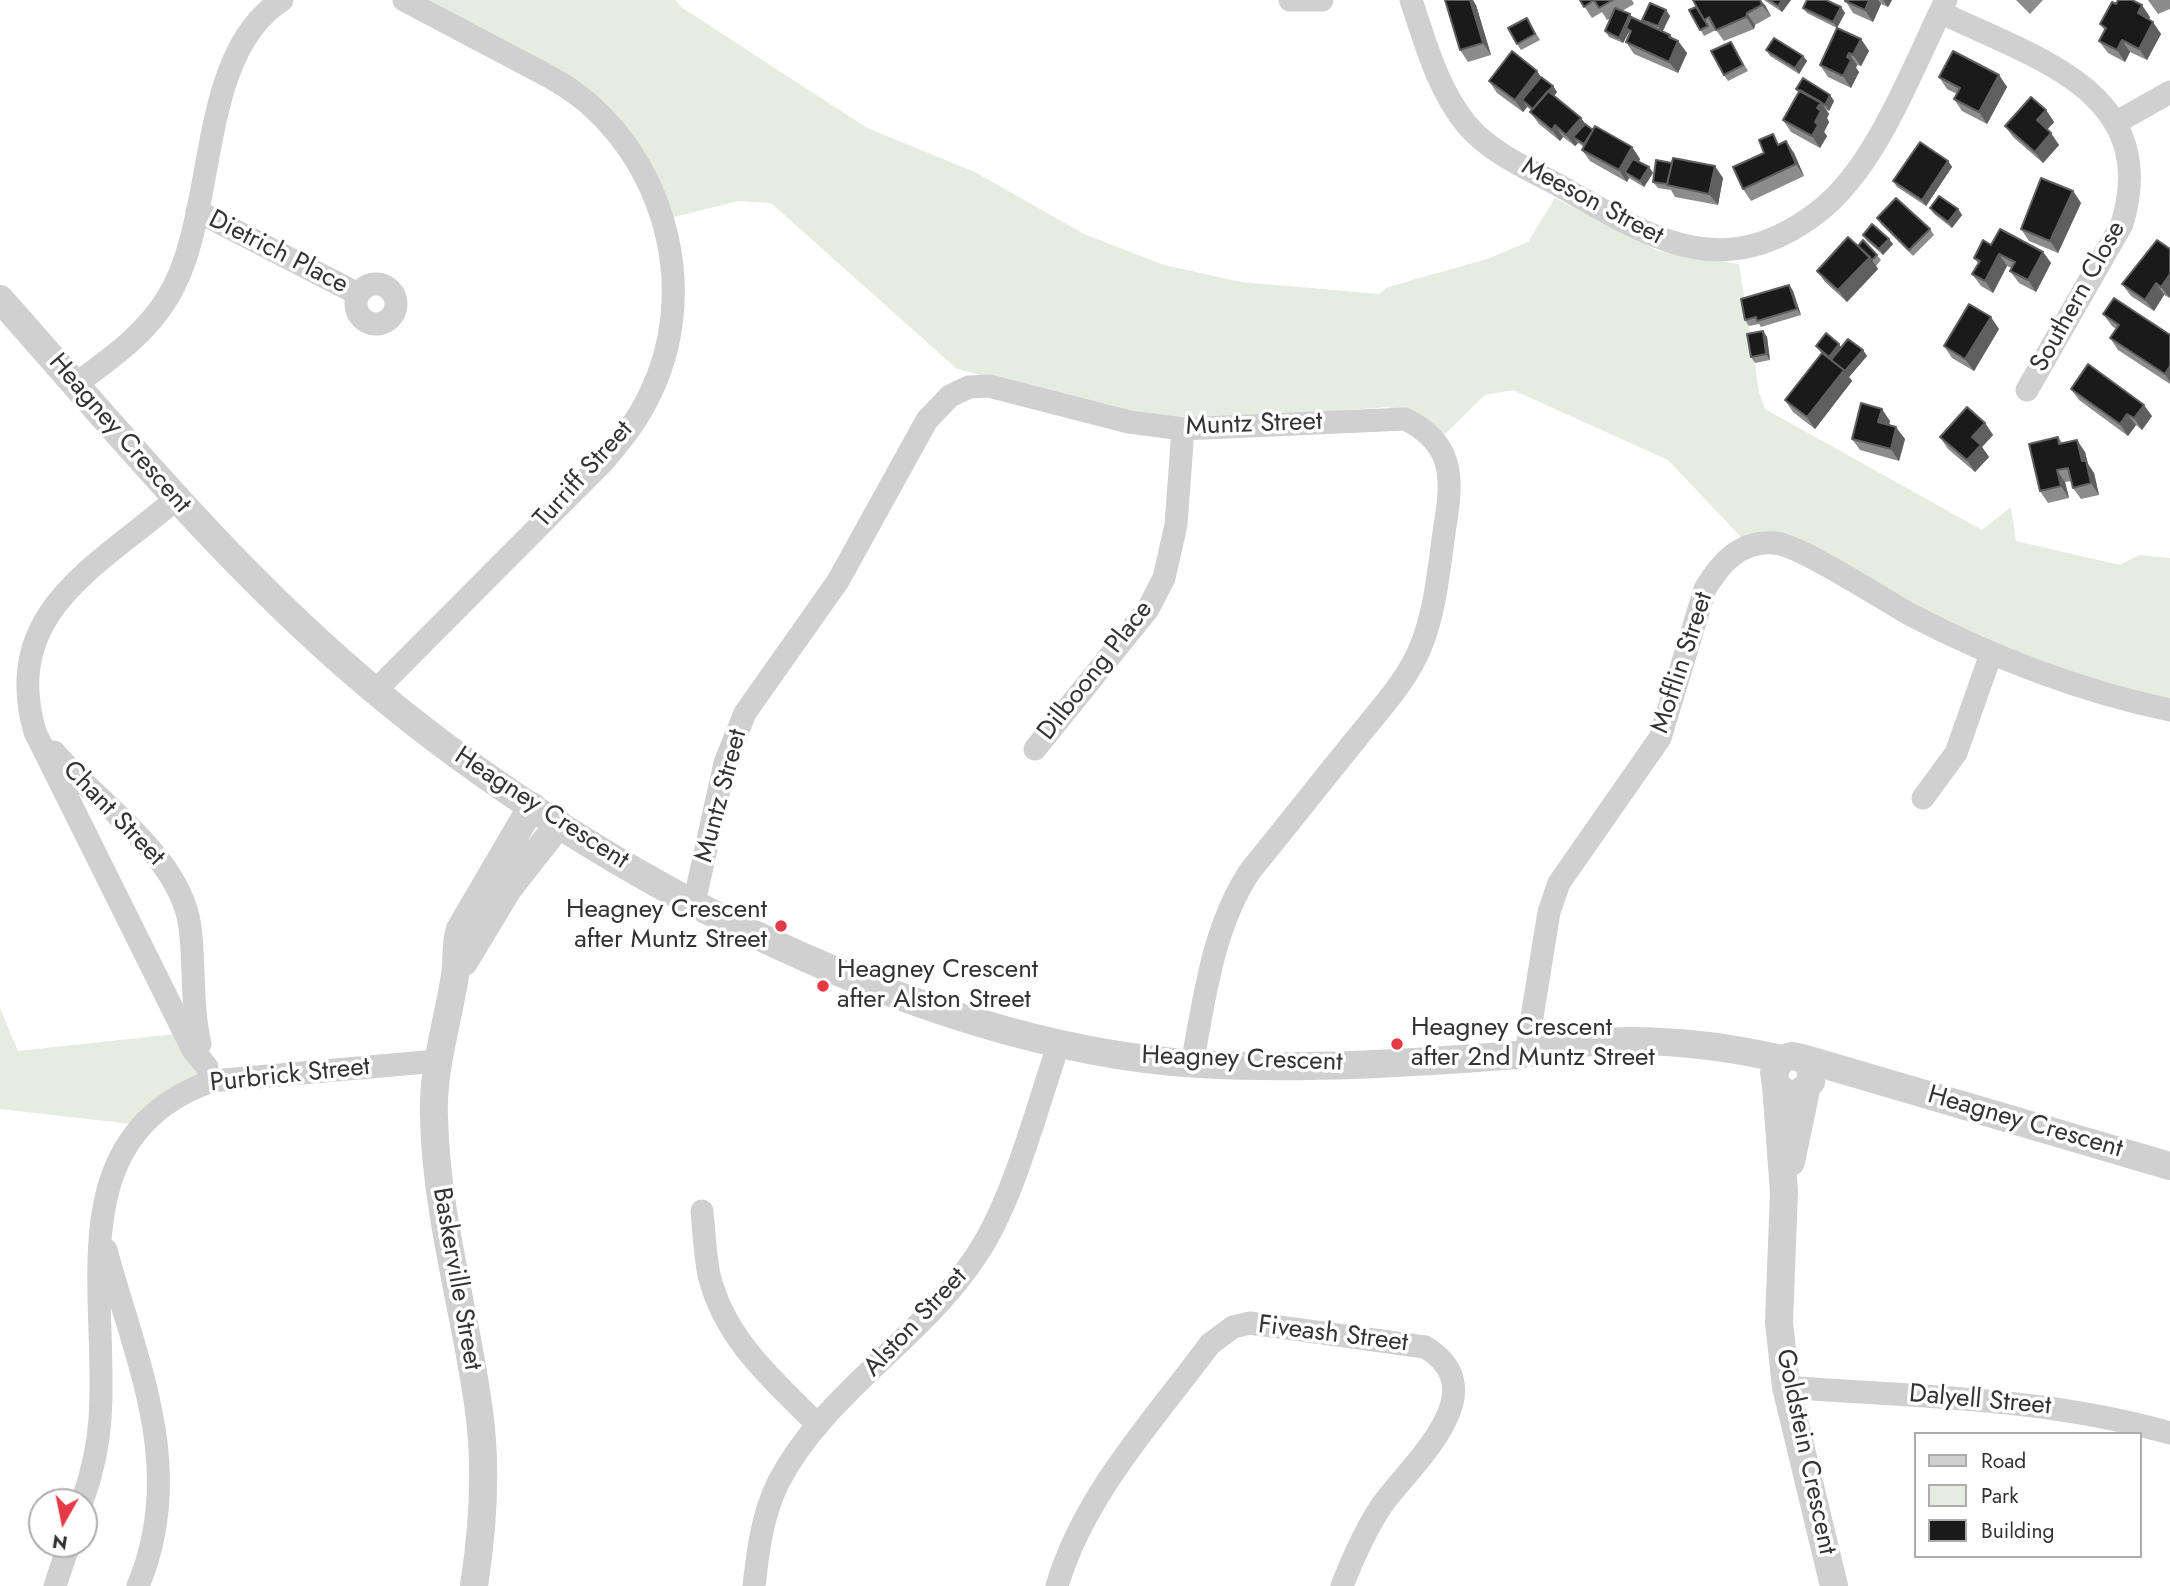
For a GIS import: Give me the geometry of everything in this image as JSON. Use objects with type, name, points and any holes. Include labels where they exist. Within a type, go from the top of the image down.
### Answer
[{"type":"street","points":[[76,384],[147,327],[169,296],[185,261],[228,72],[251,28],[282,0]]},
{"type":"street","name":"Turriff Street","points":[[375,691],[602,463],[630,430],[651,393],[661,366],[670,327],[673,282],[668,238],[660,207],[647,178],[614,129],[586,101],[557,80],[404,0]]},
{"type":"street","points":[[1290,0],[1321,0]]},
{"type":"street","name":"Meeson Street","points":[[1411,0],[1447,97],[1469,127],[1496,151],[1647,235],[1698,250],[1751,246],[1785,233],[1832,200],[1871,152],[1943,6]]},
{"type":"street","name":"Southern Close","points":[[1943,6],[2067,75],[2095,94],[2123,133],[2131,171],[2129,198],[2122,224],[2027,390]]},
{"type":"street","points":[[2117,122],[2170,92]]},
{"type":"street","name":"Dietrich Place","points":[[197,211],[358,294]]},
{"type":"street","name":"Heagney Crescent","points":[[0,299],[176,499],[273,598],[375,691],[458,756],[559,824],[694,903],[791,951],[890,992],[980,1023],[1059,1044],[1192,1064],[1287,1067],[1526,1054],[1571,1044],[1612,1051],[1723,1054],[1748,1068],[1881,1081],[2170,1166]]},
{"type":"street","name":"Muntz Street","points":[[694,903],[730,745],[744,713],[838,581],[927,420],[941,402],[969,387],[989,386],[1129,422],[1183,429],[1214,430],[1405,419],[1424,428],[1440,445],[1449,467],[1451,492],[1431,610],[1422,645],[1396,690],[1250,871],[1232,898],[1216,946],[1192,1064]]},
{"type":"street","name":"Dilboong Place","points":[[1035,749],[1148,609],[1164,578],[1176,525],[1183,429]]},
{"type":"street","name":"Chant Street","points":[[176,499],[55,598],[38,620],[27,647],[22,677],[25,706],[35,732],[193,1051],[209,1074]]},
{"type":"street","name":"Mofflin Street","points":[[1526,1054],[1549,912],[1559,883],[1660,738],[1705,589],[1718,568],[1735,552],[1756,543],[1787,546],[1912,615],[1991,654],[2064,683],[2114,698],[2170,710]]},
{"type":"street","points":[[1923,798],[1956,754],[1991,654]]},
{"type":"street","name":"Chant Street","points":[[35,732],[154,854],[180,893],[190,926],[194,1017],[209,1074]]},
{"type":"street","name":"Baskerville Street","points":[[474,1586],[481,1544],[484,1478],[479,1412],[436,1167],[433,1114],[437,1061],[456,973],[454,951],[460,929],[532,806]]},
{"type":"street","name":"Baskerville Street","points":[[456,973],[508,889],[559,824]]},
{"type":"street","name":"Alston Street","points":[[754,1586],[759,1539],[777,1485],[795,1453],[818,1425],[952,1290],[977,1255],[1006,1196],[1059,1044]]},
{"type":"street","name":"Purbrick Street","points":[[87,1488],[96,1462],[100,1417],[100,1226],[111,1175],[129,1140],[163,1104],[209,1074],[437,1061]]},
{"type":"street","points":[[1784,1071],[1811,1068],[1813,1075],[1807,1089]]},
{"type":"street","name":"Goldstein Crescent","points":[[1784,1071],[1784,1192],[1779,1290],[1786,1387],[1834,1586]]},
{"type":"street","name":"Heagney Crescent","points":[[1807,1089],[1824,1080],[1881,1081]]},
{"type":"street","name":"Goldstein Crescent","points":[[1784,1192],[1807,1089]]},
{"type":"street","points":[[702,1211],[709,1273],[719,1307],[735,1337],[818,1425]]},
{"type":"street","name":"Purbrick Street","points":[[100,1226],[153,1414],[160,1458],[160,1502],[146,1567],[138,1586]]},
{"type":"street","name":"Fiveash Street","points":[[1057,1586],[1065,1560],[1097,1497],[1210,1344],[1233,1327],[1250,1323],[1425,1347],[1438,1355],[1448,1368],[1453,1394],[1451,1412],[1443,1429],[1382,1506],[1359,1545],[1342,1586]]},
{"type":"street","name":"Dalyell Street","points":[[1786,1387],[2038,1405],[2105,1415],[2170,1433]]},
{"type":"street","points":[[55,1586],[64,1558]]},
{"type":"green space","points":[[424,0],[675,0],[681,7],[867,128],[975,172],[1084,234],[1164,265],[1241,282],[1379,294],[1388,287],[1487,259],[1528,242],[1555,198],[1658,251],[1739,264],[1759,392],[1765,409],[1982,530],[2011,507],[2016,541],[2120,565],[2139,555],[2170,558],[2170,699],[2104,685],[1993,645],[1766,532],[1741,537],[1668,460],[1513,390],[1485,395],[1444,435],[1413,413],[1387,407],[1210,421],[1118,410],[957,369],[771,203],[738,201],[674,217],[663,188],[645,155]]},
{"type":"green space","points":[[0,1008],[18,1051],[185,1033],[212,1081],[141,1125],[0,1109]]},
{"type":"building","points":[[1445,0],[1470,0],[1483,43],[1460,50]]},
{"type":"building","points":[[1580,0],[1594,0],[1584,7]]},
{"type":"building","points":[[1594,0],[1613,0],[1599,8]]},
{"type":"building","points":[[1693,0],[1760,0],[1762,5],[1747,13],[1746,17],[1716,30],[1709,17],[1704,20]]},
{"type":"building","points":[[1769,0],[1782,0],[1778,6]]},
{"type":"building","points":[[1807,0],[1826,0],[1841,7],[1833,22],[1803,8]]},
{"type":"building","points":[[1845,0],[1869,0],[1865,10]]},
{"type":"building","points":[[2118,0],[2132,0],[2142,5],[2138,13],[2153,22],[2139,49],[2122,40],[2117,50],[2099,41],[2106,28],[2100,24],[2112,2],[2116,4]]},
{"type":"building","points":[[1650,3],[1666,10],[1658,26],[1642,20]]},
{"type":"building","points":[[1696,7],[1708,26],[1700,30],[1689,10]]},
{"type":"building","points":[[1615,8],[1630,14],[1619,38],[1605,31]]},
{"type":"building","points":[[1631,17],[1678,41],[1669,62],[1626,42],[1631,31],[1626,28]]},
{"type":"building","points":[[1527,18],[1535,34],[1517,44],[1508,28]]},
{"type":"building","points":[[1837,28],[1861,39],[1853,55],[1849,53],[1847,57],[1851,60],[1843,76],[1820,65]]},
{"type":"building","points":[[1774,38],[1803,56],[1795,68],[1766,50]]},
{"type":"building","points":[[1731,42],[1743,65],[1724,75],[1711,51]]},
{"type":"building","points":[[1512,51],[1537,71],[1515,100],[1489,81]]},
{"type":"building","points":[[1953,51],[1999,75],[1979,112],[1954,99],[1960,88],[1939,77]]},
{"type":"building","points":[[1541,77],[1553,86],[1533,109],[1522,100]]},
{"type":"building","points":[[1803,78],[1830,95],[1825,105],[1796,89]]},
{"type":"building","points":[[1800,90],[1821,102],[1817,108],[1821,111],[1815,122],[1818,125],[1812,136],[1783,120]]},
{"type":"building","points":[[1548,91],[1581,118],[1566,135],[1555,125],[1552,130],[1530,112]]},
{"type":"building","points":[[2031,97],[2046,110],[2037,120],[2051,133],[2035,152],[2005,126]]},
{"type":"building","points":[[1585,124],[1593,130],[1584,144],[1573,137]]},
{"type":"building","points":[[1595,126],[1632,147],[1619,170],[1582,150]]},
{"type":"building","points":[[1773,134],[1778,145],[1786,141],[1796,164],[1743,189],[1733,167],[1764,153],[1759,140]]},
{"type":"building","points":[[1920,142],[1948,161],[1922,200],[1893,181]]},
{"type":"building","points":[[1673,158],[1715,166],[1709,194],[1667,185]]},
{"type":"building","points":[[1633,159],[1649,167],[1640,181],[1625,172]]},
{"type":"building","points":[[1656,160],[1672,163],[1667,184],[1653,182]]},
{"type":"building","points":[[2041,178],[2073,191],[2050,241],[2021,229]]},
{"type":"building","points":[[1939,196],[1958,209],[1948,222],[1930,208]]},
{"type":"building","points":[[1896,198],[1930,229],[1909,250],[1877,218]]},
{"type":"building","points":[[1872,224],[1889,239],[1879,249],[1863,235]]},
{"type":"building","points":[[2000,229],[2043,252],[2028,280],[2010,271],[2015,262],[1999,254],[1985,281],[1972,274],[1980,261],[1974,258],[1983,240],[1991,245]]},
{"type":"building","points":[[1848,237],[1870,257],[1838,290],[1817,271]]},
{"type":"building","points":[[1863,240],[1877,255],[1872,260],[1858,246]]},
{"type":"building","points":[[2157,240],[2170,249],[2170,274],[2161,287],[2156,283],[2145,300],[2122,284]]},
{"type":"building","points":[[1789,285],[1797,309],[1757,321],[1756,317],[1745,320],[1741,299]]},
{"type":"building","points":[[2114,298],[2170,335],[2170,366],[2165,374],[2110,338],[2119,325],[2103,314]]},
{"type":"building","points":[[1969,304],[1991,317],[1965,359],[1944,346]]},
{"type":"building","points":[[1763,331],[1766,354],[1751,357],[1747,334]]},
{"type":"building","points":[[1826,333],[1839,344],[1829,357],[1816,346]]},
{"type":"building","points":[[1848,339],[1863,350],[1845,371],[1831,360]]},
{"type":"building","points":[[1822,353],[1844,370],[1807,417],[1785,400]]},
{"type":"building","points":[[2088,364],[2144,405],[2134,418],[2127,414],[2120,424],[2071,389]]},
{"type":"building","points":[[1861,403],[1882,409],[1878,422],[1896,427],[1891,449],[1852,439]]},
{"type":"building","points":[[1967,407],[1985,423],[1972,437],[1981,445],[1967,460],[1940,437]]},
{"type":"building","points":[[2058,437],[2059,444],[2077,440],[2091,483],[2073,488],[2068,468],[2057,470],[2061,486],[2040,491],[2029,444]]},
{"type":"place","name":"Heagney Crescent after Muntz Street","points":[[781,926]]},
{"type":"place","name":"Heagney Crescent after Alston Street","points":[[823,986]]},
{"type":"place","name":"Heagney Crescent after 2nd Muntz Street","points":[[1397,1044]]}]
